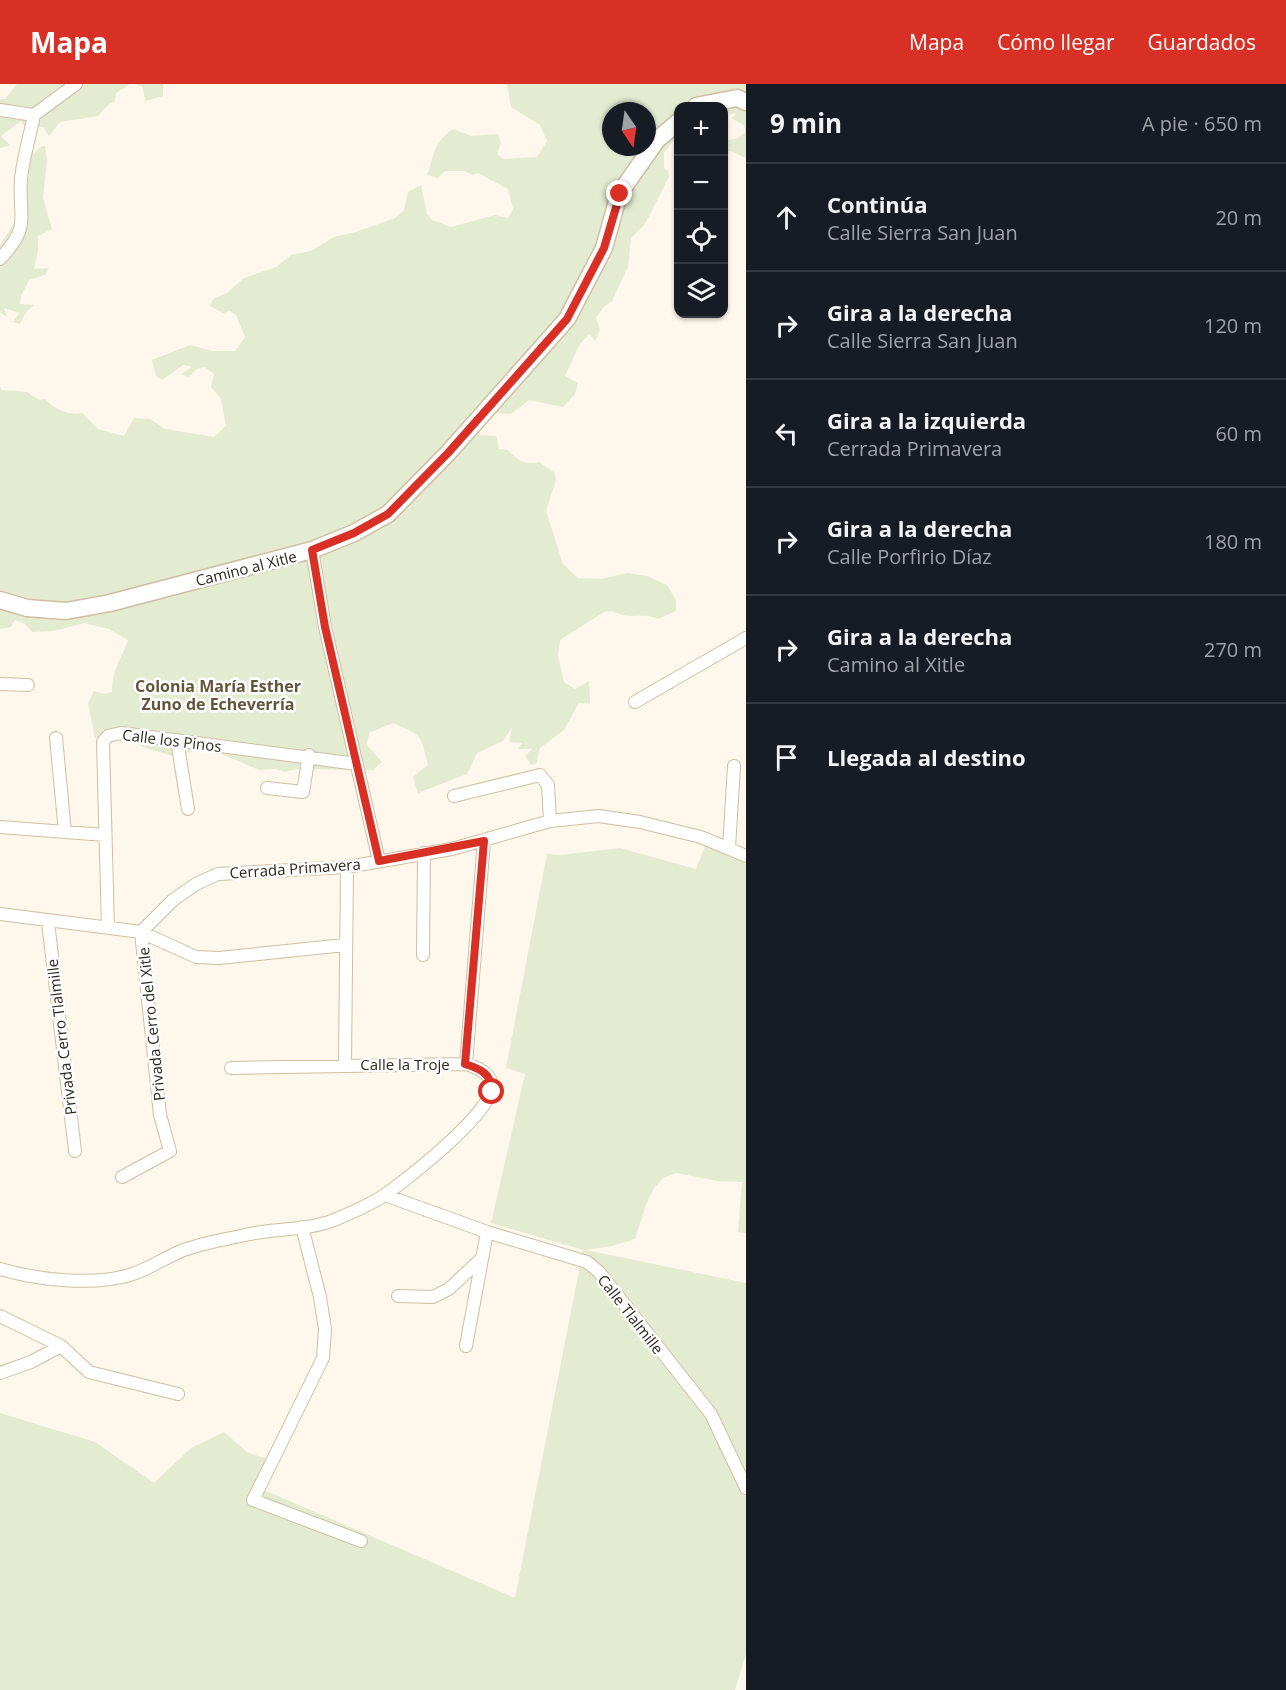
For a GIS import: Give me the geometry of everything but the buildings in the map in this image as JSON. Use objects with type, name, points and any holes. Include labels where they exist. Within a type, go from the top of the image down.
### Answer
[{"type":"street","points":[[0,260],[14,244],[23,226],[21,179],[34,115],[76,84]]},
{"type":"street","points":[[717,102],[738,98],[746,102]]},
{"type":"street","points":[[0,110],[34,115]]},
{"type":"street","name":"Camino al Xitle","points":[[0,600],[27,608],[66,611],[110,603],[312,550],[354,533],[388,514],[448,453],[567,319],[604,248],[620,194],[657,140],[674,125]]},
{"type":"street","points":[[312,550],[325,627],[379,861]]},
{"type":"street","points":[[635,702],[746,638]]},
{"type":"street","points":[[0,684],[28,685]]},
{"type":"street","name":"Calle los Pinos","points":[[108,928],[103,742],[108,736],[121,733],[309,755],[357,764]]},
{"type":"street","points":[[56,738],[65,832]]},
{"type":"street","points":[[177,740],[188,809]]},
{"type":"street","points":[[267,788],[303,792],[309,755]]},
{"type":"street","points":[[729,848],[734,766]]},
{"type":"street","points":[[454,796],[540,775],[548,785],[550,821]]},
{"type":"street","name":"Cerrada Primavera","points":[[141,932],[173,900],[196,884],[218,874],[346,867],[484,841],[550,821],[599,816],[691,835],[746,856]]},
{"type":"street","points":[[0,827],[105,835]]},
{"type":"street","points":[[0,1269],[17,1274],[77,1281],[130,1275],[181,1251],[252,1233],[331,1221],[361,1209],[385,1195],[467,1128],[483,1110],[492,1092],[492,1084],[481,1069],[465,1064],[484,841]]},
{"type":"street","points":[[423,955],[424,853]]},
{"type":"street","points":[[345,1064],[346,867]]},
{"type":"street","points":[[0,914],[48,922],[141,932],[196,957],[219,958],[345,945]]},
{"type":"street","name":"Privada Cerro Tlalmille","points":[[48,922],[75,1151]]},
{"type":"street","name":"Privada Cerro del Xitle","points":[[122,1176],[170,1151],[160,1115],[141,932]]},
{"type":"street","name":"Calle la Troje","points":[[231,1068],[345,1064],[465,1064]]},
{"type":"street","name":"Calle Tlalmille","points":[[385,1195],[488,1232],[574,1256],[587,1262],[599,1272],[711,1414],[746,1488]]},
{"type":"street","points":[[302,1227],[320,1297],[325,1329],[323,1358],[253,1500],[361,1541]]},
{"type":"street","points":[[466,1346],[488,1232]]},
{"type":"street","points":[[398,1296],[433,1297],[449,1289],[482,1258]]},
{"type":"street","points":[[0,1316],[61,1346],[89,1372],[178,1394]]},
{"type":"street","points":[[0,1372],[31,1362],[61,1346]]},
{"type":"green space","points":[[17,84],[130,84],[116,93],[115,102],[110,103],[98,116],[60,122],[49,136],[43,127],[26,128],[21,121],[1,136],[10,145],[0,148],[0,99],[5,99]]},
{"type":"green space","points":[[135,84],[163,84],[163,96],[145,101],[143,87]]},
{"type":"green space","points":[[503,84],[746,84],[746,158],[728,151],[728,140],[738,138],[745,132],[744,125],[731,118],[737,114],[728,113],[728,102],[674,102],[674,142],[664,153],[664,168],[668,171],[669,177],[645,224],[631,238],[628,267],[612,301],[596,318],[600,330],[595,341],[589,334],[580,344],[565,376],[578,383],[575,394],[563,407],[529,400],[511,414],[499,413],[479,418],[479,435],[496,436],[499,449],[508,450],[518,459],[526,462],[539,462],[555,473],[556,480],[546,511],[563,564],[578,578],[601,579],[627,573],[647,576],[667,585],[676,600],[676,611],[658,619],[604,612],[560,640],[558,656],[564,682],[575,689],[589,681],[590,704],[579,703],[564,730],[540,748],[536,764],[531,765],[525,756],[532,749],[518,749],[522,743],[509,742],[512,727],[503,741],[477,753],[467,774],[418,793],[413,777],[428,765],[423,747],[419,737],[393,723],[369,733],[367,745],[382,762],[373,770],[297,769],[285,772],[275,769],[259,770],[215,751],[198,750],[173,756],[145,748],[120,735],[95,738],[88,703],[94,691],[105,694],[112,692],[115,671],[128,640],[109,629],[84,623],[54,631],[32,632],[25,624],[15,620],[11,627],[0,629],[0,386],[1,390],[27,392],[67,412],[82,413],[98,429],[124,436],[134,418],[150,419],[165,429],[214,437],[226,426],[221,399],[211,387],[214,374],[205,367],[197,369],[188,377],[181,374],[192,367],[183,365],[162,380],[156,376],[152,360],[190,345],[213,351],[235,351],[245,337],[236,315],[230,311],[223,313],[210,306],[213,299],[227,293],[244,278],[276,267],[291,255],[311,251],[334,237],[395,218],[404,210],[408,192],[421,185],[427,214],[432,220],[451,227],[495,215],[508,218],[513,209],[508,189],[478,173],[472,175],[465,171],[445,171],[438,178],[427,175],[438,145],[453,129],[471,136],[498,134],[501,143],[497,154],[503,159],[537,157],[547,141],[540,125],[511,107],[507,85]]},
{"type":"green space","points":[[45,146],[47,161],[43,198],[52,229],[38,236],[38,251],[34,269],[49,268],[45,275],[29,280],[21,296],[20,304],[34,305],[26,312],[20,324],[13,322],[19,313],[4,308],[7,317],[0,312],[0,245],[19,216],[29,177],[28,158]]},
{"type":"green space","points":[[705,846],[746,864],[746,1233],[738,1232],[742,1182],[718,1181],[676,1173],[663,1178],[654,1188],[635,1239],[586,1250],[746,1283],[746,1654],[735,1690],[0,1690],[0,1413],[95,1442],[154,1483],[191,1448],[224,1432],[248,1453],[269,1459],[257,1487],[515,1598],[583,1250],[491,1223],[525,1074],[506,1068],[547,854],[560,855],[620,848],[696,869]]},
{"type":"district","name":"Colonia María Esther Zuno de Echeverría","points":[[218,695]]},
{"type":"route","points":[[492,1092],[492,1084],[488,1076],[481,1069],[465,1064],[484,841],[452,849],[379,861],[325,627],[312,550],[354,533],[388,514],[448,453],[567,319],[604,248],[620,194]]}]
